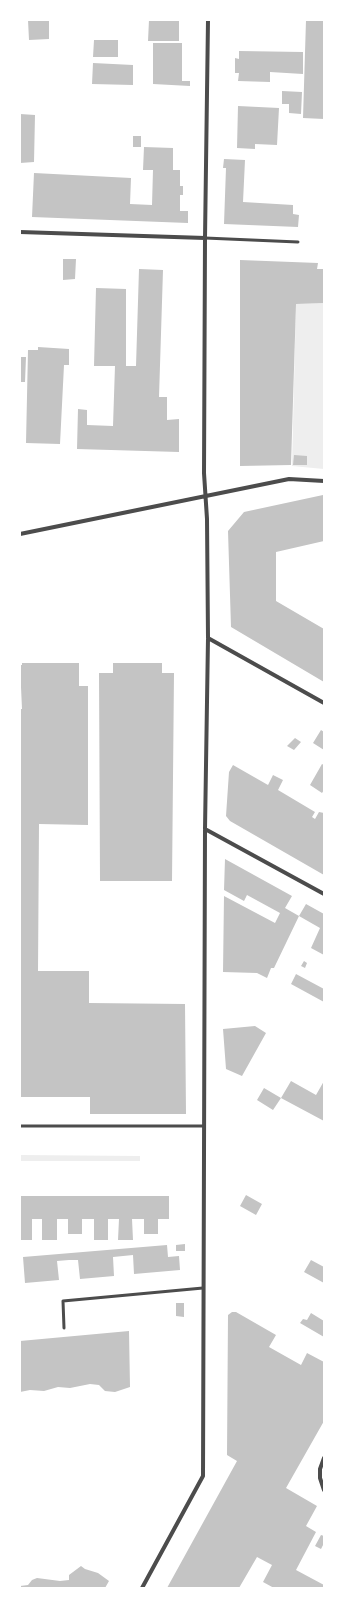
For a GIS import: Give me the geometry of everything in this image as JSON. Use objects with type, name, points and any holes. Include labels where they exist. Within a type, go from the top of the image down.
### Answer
[{"type":"street","points":[[142,1588],[203,1476],[205,828],[208,638],[207,519],[205,496],[205,238],[208,20]]},
{"type":"street","points":[[20,232],[205,238]]},
{"type":"street","points":[[20,534],[289,479],[324,481]]},
{"type":"street","points":[[208,638],[324,703]]},
{"type":"street","points":[[205,828],[324,894]]},
{"type":"street","points":[[324,1458],[320,1469],[320,1478],[324,1490]]},
{"type":"lane","points":[[205,238],[298,242]]},
{"type":"lane","points":[[20,1126],[204,1126]]},
{"type":"lane","points":[[64,1328],[63,1301],[203,1288]]},
{"type":"shaded area","points":[[324,303],[324,469],[292,466],[296,304]]},
{"type":"shaded area","points":[[20,1155],[140,1156],[140,1161],[20,1161]]},
{"type":"building","points":[[28,20],[49,20],[49,39],[29,40]]},
{"type":"building","points":[[149,20],[179,20],[179,41],[148,41]]},
{"type":"building","points":[[306,20],[324,20],[324,119],[303,118]]},
{"type":"building","points":[[94,40],[118,40],[118,57],[93,57]]},
{"type":"building","points":[[153,43],[182,43],[182,81],[190,81],[190,86],[153,84]]},
{"type":"building","points":[[239,51],[303,52],[303,74],[270,72],[270,82],[238,81],[239,73],[235,73],[235,58],[239,59]]},
{"type":"building","points":[[93,63],[133,65],[133,85],[92,84]]},
{"type":"building","points":[[282,91],[302,92],[301,114],[289,113],[289,104],[282,104]]},
{"type":"building","points":[[238,106],[279,108],[277,145],[255,144],[255,149],[237,148]]},
{"type":"building","points":[[20,114],[35,115],[34,162],[20,163]]},
{"type":"building","points":[[133,136],[141,136],[141,147],[133,147]]},
{"type":"building","points":[[144,147],[173,148],[173,170],[180,170],[180,186],[183,186],[183,195],[180,195],[180,211],[188,211],[188,223],[32,217],[34,173],[131,178],[130,204],[152,205],[153,170],[143,170]]},
{"type":"building","points":[[224,159],[245,160],[243,202],[293,205],[293,214],[299,215],[298,227],[224,224],[226,168],[223,168]]},
{"type":"building","points":[[63,259],[76,259],[75,279],[63,280]]},
{"type":"building","points":[[240,260],[318,263],[317,269],[324,269],[324,303],[296,304],[291,465],[240,466]]},
{"type":"building","points":[[139,269],[163,270],[159,397],[167,397],[167,420],[179,419],[179,452],[77,449],[78,409],[87,410],[87,425],[113,426],[115,366],[94,366],[96,288],[126,289],[126,366],[136,366]]},
{"type":"building","points":[[38,347],[69,349],[69,365],[64,365],[60,444],[26,443],[28,350],[38,350]]},
{"type":"building","points":[[20,357],[26,357],[25,382],[20,382]]},
{"type":"building","points":[[294,455],[307,456],[307,465],[293,465]]},
{"type":"building","points":[[323,495],[324,541],[276,552],[276,601],[324,629],[324,682],[231,627],[228,531],[244,512]]},
{"type":"building","points":[[22,663],[79,663],[79,686],[88,686],[88,825],[39,824],[38,971],[89,971],[89,1003],[185,1004],[186,1114],[90,1114],[90,1097],[20,1097],[20,709],[22,709],[20,665],[22,665]]},
{"type":"building","points":[[113,663],[162,663],[162,673],[174,673],[172,881],[100,881],[99,673],[113,673]]},
{"type":"building","points":[[321,730],[324,732],[324,750],[313,743]]},
{"type":"building","points":[[295,738],[301,742],[294,750],[287,746]]},
{"type":"building","points":[[322,764],[324,765],[324,790],[322,793],[310,785]]},
{"type":"building","points":[[233,765],[268,785],[273,775],[283,780],[278,790],[315,812],[312,817],[315,819],[319,812],[324,813],[324,875],[230,821],[226,816],[229,772]]},
{"type":"building","points":[[225,859],[292,896],[285,908],[299,916],[274,968],[271,968],[267,978],[257,973],[223,972],[224,896],[275,923],[280,913],[247,895],[244,901],[224,890]]},
{"type":"building","points":[[306,904],[324,914],[324,955],[311,948],[320,928],[299,916]]},
{"type":"building","points":[[304,961],[307,963],[305,968],[301,966]]},
{"type":"building","points":[[296,974],[324,989],[324,1002],[291,984]]},
{"type":"building","points":[[255,1026],[266,1033],[242,1076],[226,1069],[223,1029]]},
{"type":"building","points":[[291,1081],[316,1095],[324,1081],[324,1121],[281,1098]]},
{"type":"building","points":[[264,1088],[281,1098],[273,1110],[257,1100]]},
{"type":"building","points":[[246,1195],[262,1204],[256,1215],[240,1206]]},
{"type":"building","points":[[20,1196],[169,1196],[169,1219],[158,1219],[158,1234],[144,1234],[144,1219],[132,1219],[133,1240],[118,1240],[119,1219],[108,1219],[108,1240],[94,1240],[94,1219],[82,1219],[82,1234],[68,1234],[68,1219],[57,1219],[57,1240],[42,1240],[42,1219],[32,1219],[32,1240],[20,1240]]},
{"type":"building","points":[[185,1244],[185,1251],[176,1251],[176,1245]]},
{"type":"building","points":[[167,1245],[168,1257],[179,1256],[180,1270],[134,1274],[133,1255],[113,1257],[114,1276],[80,1279],[78,1260],[57,1261],[59,1280],[25,1283],[23,1257]]},
{"type":"building","points":[[311,1260],[324,1267],[324,1283],[304,1272]]},
{"type":"building","points":[[176,1303],[184,1303],[184,1317],[176,1316]]},
{"type":"building","points":[[232,1312],[236,1312],[276,1335],[269,1347],[301,1365],[307,1353],[324,1362],[324,1421],[286,1488],[317,1506],[306,1526],[316,1532],[296,1570],[324,1585],[324,1588],[274,1588],[263,1582],[272,1565],[257,1557],[239,1588],[167,1588],[237,1461],[227,1455],[228,1315]]},
{"type":"building","points":[[311,1313],[324,1321],[324,1337],[300,1323],[303,1319],[307,1320]]},
{"type":"building","points":[[129,1331],[130,1387],[115,1392],[105,1391],[99,1385],[90,1384],[70,1388],[58,1387],[44,1391],[30,1390],[20,1392],[20,1341]]},
{"type":"building","points":[[321,1535],[324,1536],[324,1543],[321,1549],[315,1546]]},
{"type":"building","points":[[81,1566],[85,1569],[98,1573],[109,1581],[105,1588],[20,1588],[20,1586],[28,1585],[32,1580],[37,1578],[60,1581],[69,1580],[69,1575]]}]
